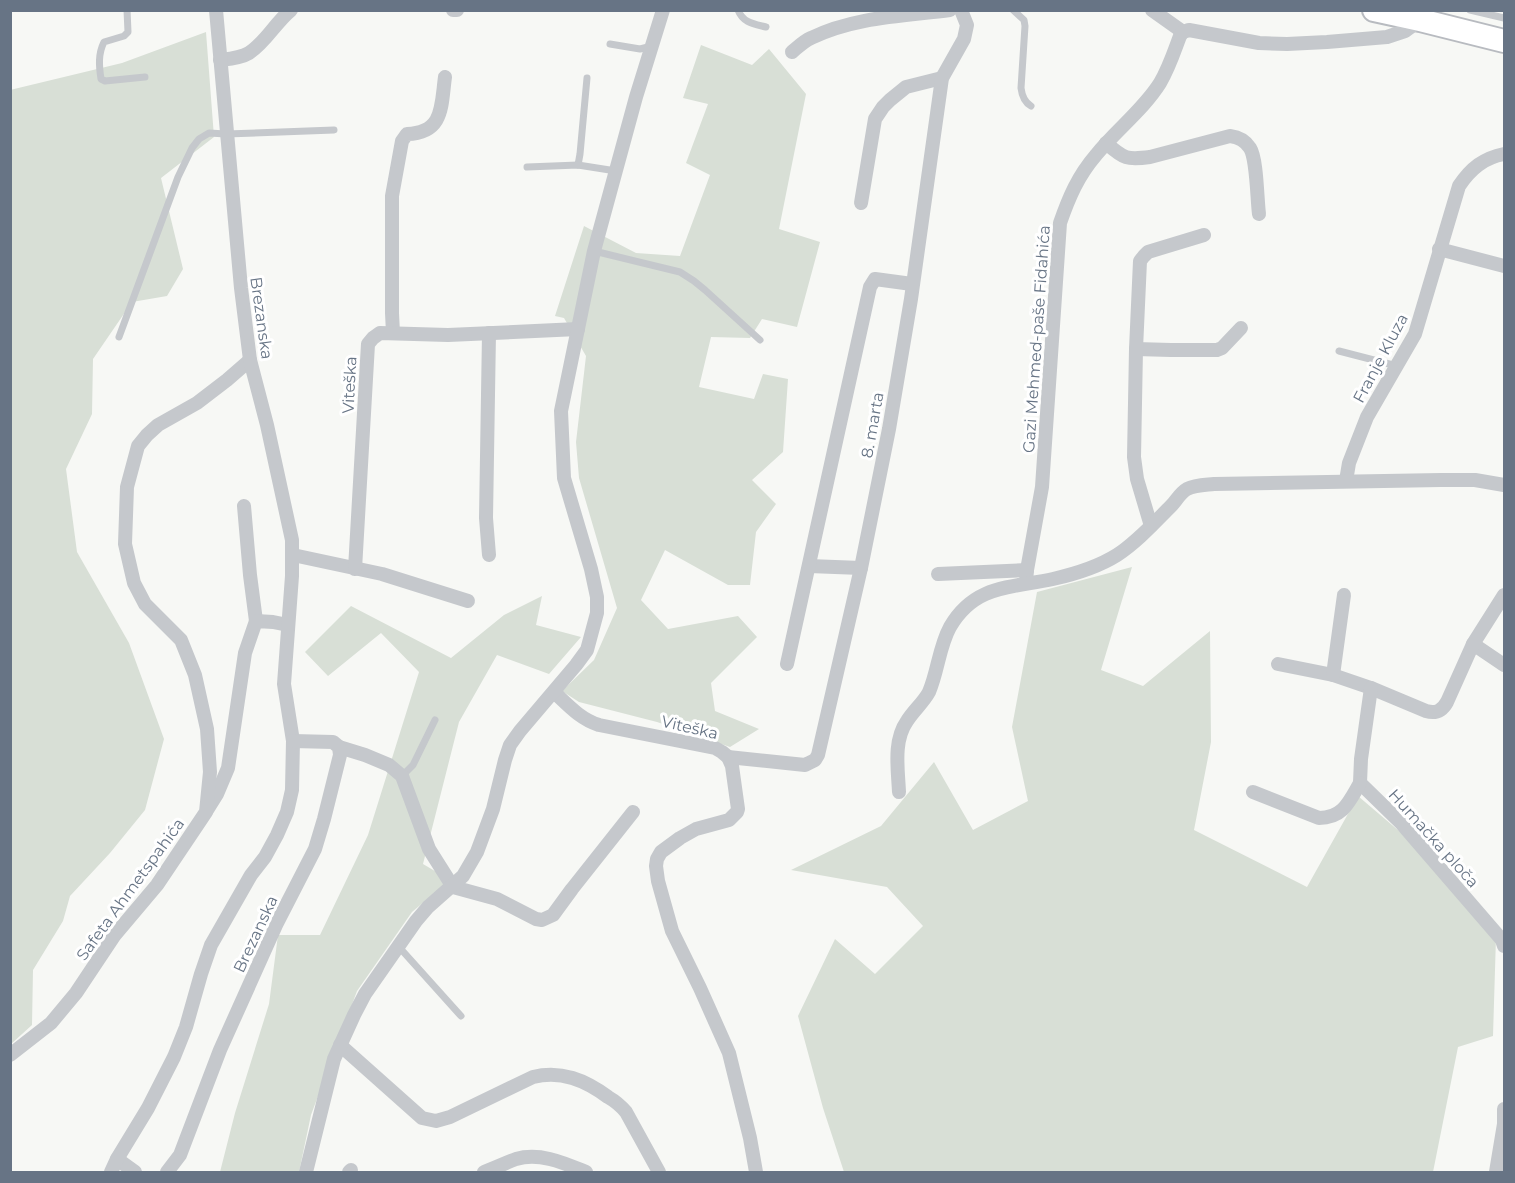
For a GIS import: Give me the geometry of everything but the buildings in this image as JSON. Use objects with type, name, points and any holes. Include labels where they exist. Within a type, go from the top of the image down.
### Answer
[{"type":"main road","points":[[1374,10],[1410,16],[1504,41]]},
{"type":"street","name":"Brezanska","points":[[111,1173],[174,1057],[186,1027],[211,945],[251,875],[278,835],[292,790],[293,741],[284,684],[292,576],[292,540],[250,360],[226,134],[216,10]]},
{"type":"street","points":[[220,60],[248,53],[291,10]]},
{"type":"street","points":[[306,1173],[331,1070],[340,1045],[365,994],[416,921],[428,907],[463,876],[477,852],[493,809],[510,745],[586,650],[597,613],[597,597],[564,478],[561,411],[594,250],[636,97],[663,10]]},
{"type":"street","points":[[792,52],[809,39],[834,28],[867,20],[950,10]]},
{"type":"street","name":"8. marta","points":[[728,757],[805,765],[815,760],[818,755],[861,568],[889,429],[942,78],[964,39],[967,25],[961,10]]},
{"type":"street","points":[[1152,10],[1183,32],[1196,30],[1259,43],[1287,44],[1387,37],[1405,31],[1410,16]]},
{"type":"street","name":"Gazi Mehmed-paše Fidahića","points":[[1027,576],[1042,487],[1060,223],[1069,197],[1096,154],[1159,84],[1168,70],[1183,32]]},
{"type":"street","points":[[393,333],[392,196],[402,141],[407,134],[417,133],[435,124],[440,111],[445,77]]},
{"type":"street","points":[[861,203],[875,119],[883,107],[906,87],[942,78]]},
{"type":"street","points":[[1106,143],[1119,155],[1129,159],[1138,159],[1230,136],[1238,137],[1251,149],[1259,214]]},
{"type":"street","name":"Franje Kluza","points":[[1346,481],[1349,463],[1367,417],[1415,334],[1459,186],[1466,174],[1477,165],[1491,157],[1504,154]]},
{"type":"street","points":[[1151,526],[1135,468],[1136,349],[1140,261],[1149,252],[1204,235]]},
{"type":"street","points":[[1439,249],[1504,266]]},
{"type":"street","points":[[787,664],[870,287],[875,279],[912,284]]},
{"type":"street","points":[[1136,349],[1217,350],[1222,348],[1241,328]]},
{"type":"street","name":"Viteška","points":[[355,569],[368,344],[373,338],[380,333],[448,335],[578,329]]},
{"type":"street","points":[[489,333],[486,518],[489,555]]},
{"type":"street","name":"Safeta Ahmetspahića","points":[[10,1055],[51,1023],[76,993],[114,936],[157,885],[206,812],[210,772],[209,750],[207,729],[195,675],[180,640],[146,604],[134,583],[125,544],[127,487],[138,446],[147,435],[158,425],[197,403],[250,360]]},
{"type":"street","points":[[938,574],[1027,576],[1053,579],[1098,565],[1128,548],[1186,490],[1198,486],[1475,480],[1504,485]]},
{"type":"street","points":[[206,812],[228,768],[245,653],[256,621],[244,506]]},
{"type":"street","points":[[293,555],[382,574],[468,601]]},
{"type":"street","points":[[809,566],[861,568]]},
{"type":"street","points":[[899,792],[897,761],[900,735],[908,718],[924,702],[950,627],[969,604],[1027,576]]},
{"type":"street","points":[[1333,675],[1344,595]]},
{"type":"street","points":[[1278,664],[1333,675],[1426,711],[1438,712],[1447,702],[1473,644],[1504,595]]},
{"type":"street","points":[[256,621],[288,625]]},
{"type":"street","points":[[1473,644],[1504,665]]},
{"type":"street","points":[[1253,792],[1319,818],[1339,813],[1346,807],[1360,783],[1371,688]]},
{"type":"street","name":"Viteška","points":[[554,692],[588,721],[715,748],[728,757],[732,766],[738,808],[735,815],[729,820],[696,829],[680,838],[661,852],[656,866],[672,931],[729,1053],[750,1138],[756,1173]]},
{"type":"street","points":[[293,741],[333,742],[339,747],[389,765],[402,776],[429,849],[453,887],[497,899],[536,919],[542,920],[553,915],[633,812]]},
{"type":"street","name":"Brezanska","points":[[167,1173],[180,1155],[220,1050],[277,923],[315,849],[340,755],[339,747]]},
{"type":"street","name":"Humačka ploča","points":[[1360,783],[1401,823],[1502,940],[1504,946]]},
{"type":"street","points":[[340,1045],[422,1118],[436,1121],[450,1117],[533,1077],[545,1074],[572,1077],[592,1085],[626,1112],[659,1173]]},
{"type":"street","points":[[1499,1169],[1504,1109]]},
{"type":"street","points":[[484,1173],[529,1156],[556,1160],[586,1173]]},
{"type":"street","points":[[117,1159],[135,1173]]},
{"type":"lane","points":[[127,10],[128,32],[124,36],[104,42],[101,48],[99,62],[101,79],[105,81],[146,77]]},
{"type":"lane","points":[[738,10],[745,21],[766,27]]},
{"type":"lane","points":[[1013,10],[1024,21],[1025,26],[1021,88],[1026,104],[1031,106]]},
{"type":"lane","points":[[1470,10],[1504,18]]},
{"type":"lane","points":[[610,44],[640,49],[652,46]]},
{"type":"lane","points":[[578,165],[586,78]]},
{"type":"lane","points":[[119,337],[178,177],[192,148],[199,140],[209,133],[334,130]]},
{"type":"lane","points":[[527,167],[578,165],[616,171]]},
{"type":"lane","points":[[594,250],[680,272],[705,290],[760,340]]},
{"type":"lane","points":[[1339,351],[1397,366]]},
{"type":"lane","points":[[402,776],[413,765],[435,720]]},
{"type":"lane","points":[[399,947],[462,1016]]},
{"type":"shaded area","points":[[206,32],[214,137],[161,178],[183,269],[167,296],[132,302],[93,359],[92,414],[66,469],[77,552],[129,643],[164,739],[145,810],[110,853],[70,896],[63,921],[33,970],[32,1025],[11,1044],[10,90],[122,63]]},
{"type":"shaded area","points":[[701,45],[752,65],[769,49],[806,94],[779,229],[820,242],[797,327],[762,319],[750,338],[711,337],[699,387],[754,399],[763,374],[788,379],[783,452],[752,480],[776,504],[756,532],[750,585],[728,585],[665,550],[641,600],[668,629],[738,616],[757,637],[711,683],[715,711],[759,729],[730,747],[657,722],[579,702],[562,691],[594,660],[617,608],[579,478],[576,442],[586,356],[564,318],[555,316],[584,226],[636,253],[680,256],[710,175],[686,163],[708,104],[683,98]]},
{"type":"shaded area","points":[[1132,567],[1101,670],[1143,686],[1210,631],[1211,742],[1194,830],[1307,887],[1358,796],[1419,848],[1496,937],[1493,1036],[1458,1047],[1433,1172],[844,1172],[823,1108],[798,1016],[835,939],[875,974],[923,926],[887,887],[791,870],[881,826],[934,762],[973,830],[1028,801],[1012,727],[1037,592]]},
{"type":"shaded area","points":[[542,596],[536,625],[581,637],[549,674],[497,655],[459,722],[423,864],[450,880],[412,912],[357,991],[311,1115],[299,1172],[220,1172],[235,1113],[269,1004],[278,935],[320,935],[368,835],[419,672],[381,633],[328,676],[305,652],[351,606],[451,658],[504,615]]}]
